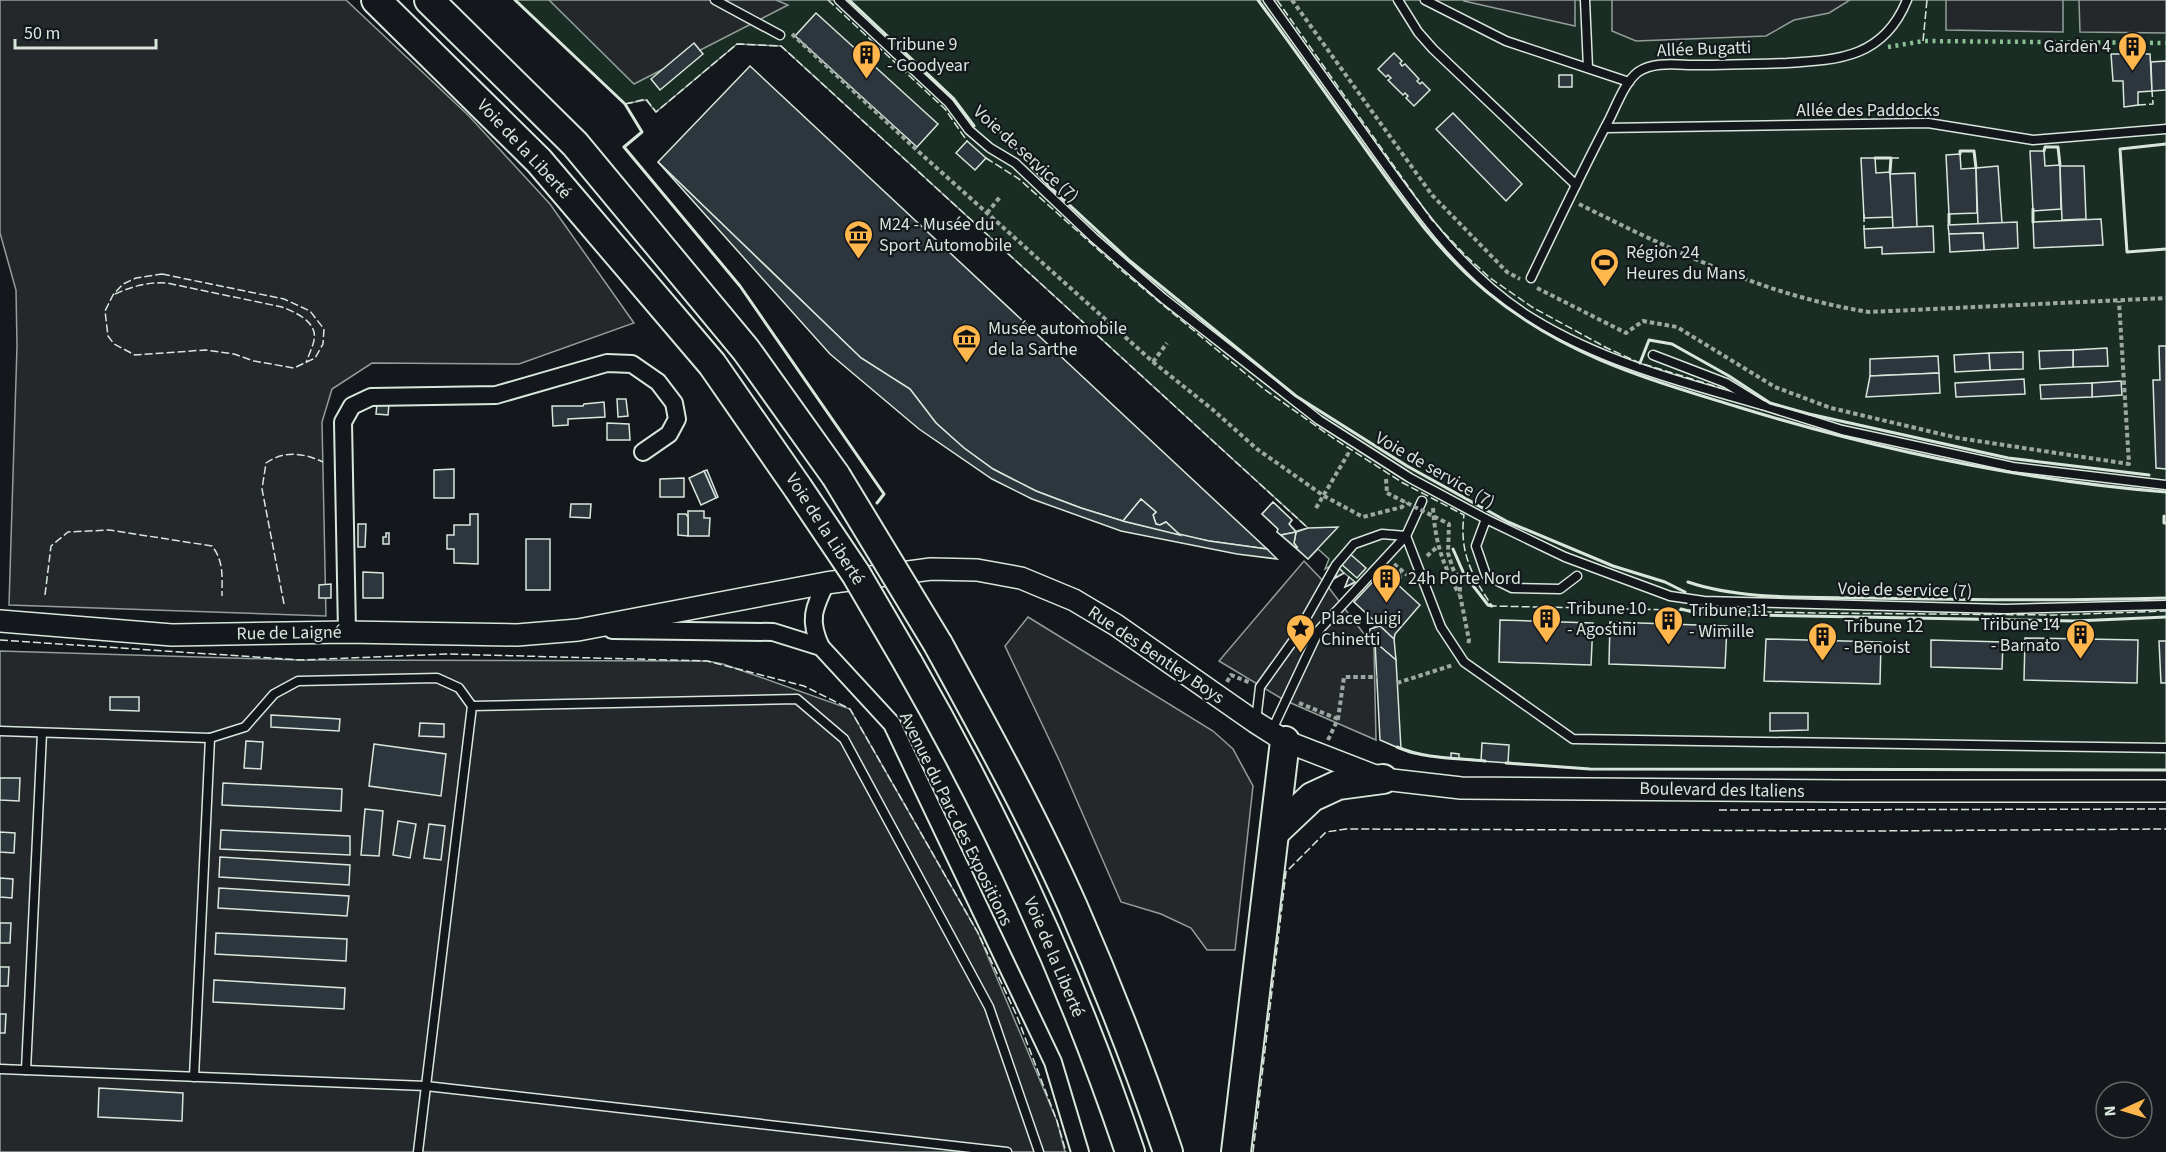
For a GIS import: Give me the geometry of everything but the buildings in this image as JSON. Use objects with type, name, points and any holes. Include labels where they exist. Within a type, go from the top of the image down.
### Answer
[{"type":"highway","name":"Voie de la Liberté","points":[[376,0],[539,161],[712,364],[856,574],[974,783],[1012,862],[1080,1017],[1130,1152]]},
{"type":"highway","name":"Voie de la Liberté","points":[[429,0],[575,144],[746,350],[836,476],[939,644],[1018,792],[1072,906],[1134,1054],[1168,1152]]},
{"type":"highway","points":[[1236,1152],[1275,832],[1270,732]]},
{"type":"highway","points":[[1275,832],[1312,797],[1338,785],[1383,779]]},
{"type":"street","points":[[346,632],[343,422],[352,406],[371,396],[496,395],[607,363],[632,364],[658,382],[674,403],[677,419],[669,434],[643,452]]},
{"type":"street","name":"Rue des Bentley Boys","points":[[826,583],[931,569],[977,570],[1021,578],[1074,600],[1116,625],[1270,732]]},
{"type":"street","points":[[821,647],[814,633],[813,618],[817,601],[826,583]]},
{"type":"street","name":"Rue de Laigné","points":[[0,621],[172,635],[346,632],[517,635],[578,630],[826,583]]},
{"type":"street","name":"Avenue du Parc des Expositions","points":[[578,630],[773,632],[821,647],[892,724],[1053,1062],[1080,1152]]},
{"type":"street","name":"Boulevard des Italiens","points":[[1270,732],[1320,755],[1383,779],[1461,788],[2166,791]]},
{"type":"lane","points":[[715,0],[782,31]]},
{"type":"lane","name":"Voie de service (7)","points":[[839,0],[949,103],[969,130],[990,148],[1015,163],[1094,238],[1172,305],[1318,420],[1410,478],[1486,519],[1565,557],[1670,596],[1704,601],[2005,609],[2166,605]]},
{"type":"lane","points":[[1268,0],[1421,213],[1455,253],[1487,285],[1533,319],[1582,345],[1657,376],[1842,430],[2013,466],[2166,485]]},
{"type":"lane","points":[[1398,0],[1418,32],[1433,49],[1576,184]]},
{"type":"lane","points":[[1425,0],[1506,42],[1629,82],[1529,280]]},
{"type":"lane","points":[[1585,0],[1588,68]]},
{"type":"lane","name":"Allée Bugatti","points":[[1629,82],[1636,73],[1658,65],[1778,63],[1848,57],[1866,49],[1892,27],[1907,0]]},
{"type":"lane","name":"Allée des Paddocks","points":[[1605,128],[1928,123],[2033,140],[2166,129]]},
{"type":"lane","points":[[1653,356],[1726,383],[1762,405]]},
{"type":"lane","points":[[1270,732],[1319,630],[1406,536],[1422,501]]},
{"type":"lane","points":[[1486,519],[1476,546],[1485,575],[1512,588],[1560,589],[1577,576]]},
{"type":"lane","points":[[1270,732],[1260,687],[1293,641],[1336,566],[1354,544],[1382,534],[1406,536]]},
{"type":"lane","points":[[1406,536],[1441,627],[1464,662],[1573,739],[2166,748]]},
{"type":"lane","points":[[0,731],[210,738],[245,727],[274,694],[298,681],[436,678],[459,688],[472,706],[418,1152]]},
{"type":"lane","points":[[472,706],[797,699],[844,739],[989,1007],[1039,1152]]},
{"type":"lane","points":[[26,1070],[42,734]]},
{"type":"lane","points":[[194,1077],[210,738]]},
{"type":"lane","points":[[0,1069],[426,1086],[1007,1152]]},
{"type":"path","points":[[1292,0],[1432,195],[1507,272],[1529,280]]},
{"type":"path","points":[[782,31],[815,57],[1153,362],[1212,409],[1257,449],[1324,496],[1363,517],[1402,507],[1408,498]]},
{"type":"path","points":[[987,213],[1000,197]]},
{"type":"path","points":[[1578,203],[1715,268],[1775,289],[1839,307],[1869,312],[2166,298]]},
{"type":"path","points":[[1537,287],[1626,333],[1642,321],[1677,327],[1775,387],[1830,408],[1958,438],[2129,464],[2119,301]]},
{"type":"path","points":[[1153,362],[1167,343]]},
{"type":"path","points":[[1316,508],[1348,454],[1357,460]]},
{"type":"path","points":[[1377,472],[1386,479],[1387,493],[1442,520],[1449,524],[1448,553],[1453,569],[1460,579],[1460,595],[1445,568],[1438,546],[1433,498]]},
{"type":"path","points":[[1320,755],[1338,719],[1344,677],[1377,676]]},
{"type":"green space","name":"Région 24 Heures du Mans","points":[[515,0],[2166,0],[2166,770],[1590,769],[1430,756],[1410,753],[1381,740],[1375,642],[1370,638],[1369,633],[1374,627],[1380,626],[1354,602],[1364,591],[1355,583],[1345,587],[1349,577],[1344,573],[1335,578],[1339,567],[1334,564],[1325,569],[1329,559],[1318,549],[1308,559],[1277,532],[1278,529],[1262,514],[1273,502],[1292,520],[1289,524],[1296,531],[1308,528],[781,46],[737,44],[656,112],[646,100],[625,104]]},
{"type":"shaded area","points":[[0,0],[346,0],[469,116],[550,204],[634,323],[519,364],[372,363],[332,389],[322,422],[326,616],[9,605],[17,346],[16,290],[0,233]]},
{"type":"shaded area","points":[[549,0],[776,0],[788,5],[634,84]]},
{"type":"shaded area","points":[[1575,0],[1575,26],[1464,1]]},
{"type":"shaded area","points":[[1612,0],[1850,0],[1829,13],[1794,20],[1766,36],[1636,41],[1612,31]]},
{"type":"shaded area","points":[[1946,0],[2063,0],[2063,32],[1946,30]]},
{"type":"shaded area","points":[[2079,0],[2166,0],[2166,33],[2080,32]]},
{"type":"shaded area","name":"Place Luigi Chinetti","points":[[1304,561],[1326,584],[1374,647],[1376,740],[1284,700],[1219,661]]},
{"type":"shaded area","points":[[1028,617],[1213,731],[1233,749],[1253,786],[1235,950],[1207,950],[1191,928],[1161,914],[1121,902],[1060,762],[1005,646]]},
{"type":"shaded area","points":[[0,651],[301,660],[707,661],[723,664],[850,709],[978,933],[1057,1121],[1065,1152],[0,1152]]},
{"type":"hedge","points":[[1888,47],[1923,41],[2166,43]]},
{"type":"fence","points":[[828,0],[945,109],[967,141]]},
{"type":"fence","points":[[1277,0],[1432,220],[1490,278],[1532,307],[1607,348],[1640,363],[1724,389]]},
{"type":"fence","points":[[1923,41],[1927,0]]},
{"type":"fence","points":[[625,104],[646,99],[656,112],[737,44],[781,46],[1308,528]]},
{"type":"fence","points":[[2138,105],[2153,104],[2152,91]]},
{"type":"fence","points":[[986,158],[1019,179],[1121,270],[1264,389],[1333,438],[1403,483],[1464,515],[1465,552],[1473,574],[1492,606],[1814,613],[2056,615],[2166,611]]},
{"type":"fence","points":[[1891,158],[1900,158]]},
{"type":"fence","points":[[1864,214],[1864,229]]},
{"type":"fence","points":[[162,274],[284,299],[310,311],[324,329],[323,344],[315,358],[294,368],[254,361],[234,354],[205,350],[135,355],[114,344],[108,336],[105,311],[113,295],[123,284],[136,278],[162,274]]},
{"type":"fence","points":[[115,294],[141,285],[167,283],[282,307],[304,319],[313,328],[313,346],[306,363]]},
{"type":"fence","points":[[284,604],[262,489],[266,463],[280,456],[294,454],[323,462]]},
{"type":"fence","points":[[45,595],[51,546],[68,532],[109,530],[212,546],[219,557],[222,596]]},
{"type":"fence","points":[[0,640],[301,660],[447,654],[707,661],[804,686],[850,709],[978,933],[1016,1014],[1057,1121],[1066,1152]]},
{"type":"fence","points":[[1719,810],[2166,809]]},
{"type":"fence","points":[[1253,1152],[1286,872],[1326,832],[1346,829],[1870,831],[2166,829]]},
{"type":"wall","points":[[515,0],[625,104],[642,132],[624,147],[740,286],[884,494],[877,503]]},
{"type":"wall","points":[[849,0],[953,98],[974,126]]},
{"type":"wall","points":[[1258,0],[1394,188],[1437,243],[1469,277],[1487,292],[1546,333],[1606,363],[1638,375],[1843,437],[2003,471],[2111,487],[2166,492]]},
{"type":"wall","points":[[984,114],[1050,187],[1130,261],[1296,396],[1407,466],[1508,522],[1613,566],[1665,582],[1685,592]]},
{"type":"wall","points":[[2166,144],[2120,149],[2127,252],[2166,249]]},
{"type":"wall","points":[[2044,151],[2045,147],[2058,147],[2060,165]]},
{"type":"wall","points":[[1960,154],[1960,151],[1974,151],[1976,168]]},
{"type":"wall","points":[[1875,158],[1891,158],[1890,172]]},
{"type":"wall","points":[[2033,209],[2033,222]]},
{"type":"wall","points":[[1949,214],[1949,223]]},
{"type":"wall","points":[[1640,363],[1649,340],[1672,344],[1729,376],[1770,403],[1809,414],[2008,458],[2149,475]]},
{"type":"wall","points":[[2164,516],[2164,523],[2166,523]]},
{"type":"wall","points":[[1453,549],[1464,574],[1488,605],[1492,606]]},
{"type":"wall","points":[[1688,582],[1730,592],[1798,597],[2015,600],[2166,598]]},
{"type":"wall","points":[[1681,609],[1701,614],[2075,621],[2166,617]]},
{"type":"wall","points":[[1397,747],[1430,756],[1485,761]]},
{"type":"wall","points":[[1506,763],[1590,769],[2166,770]]},
{"type":"place","name":"Garden 4","points":[[2132,72]]},
{"type":"place","name":"Tribune 9 - Goodyear","points":[[866,80]]},
{"type":"place","name":"M24 - Musée du Sport Automobile","points":[[858,260]]},
{"type":"place","name":"Région 24 Heures du Mans","points":[[1605,288]]},
{"type":"place","name":"Musée automobile de la Sarthe","points":[[967,364]]},
{"type":"place","name":"24h Porte Nord","points":[[1387,604]]},
{"type":"place","name":"Tribune 10 - Agostini","points":[[1546,644]]},
{"type":"place","name":"Tribune 11 - Wimille","points":[[1668,646]]},
{"type":"place","name":"Place Luigi Chinetti","points":[[1300,654]]},
{"type":"place","name":"Tribune 14 - Barnato","points":[[2081,660]]},
{"type":"place","name":"Tribune 12 - Benoist","points":[[1823,662]]}]
